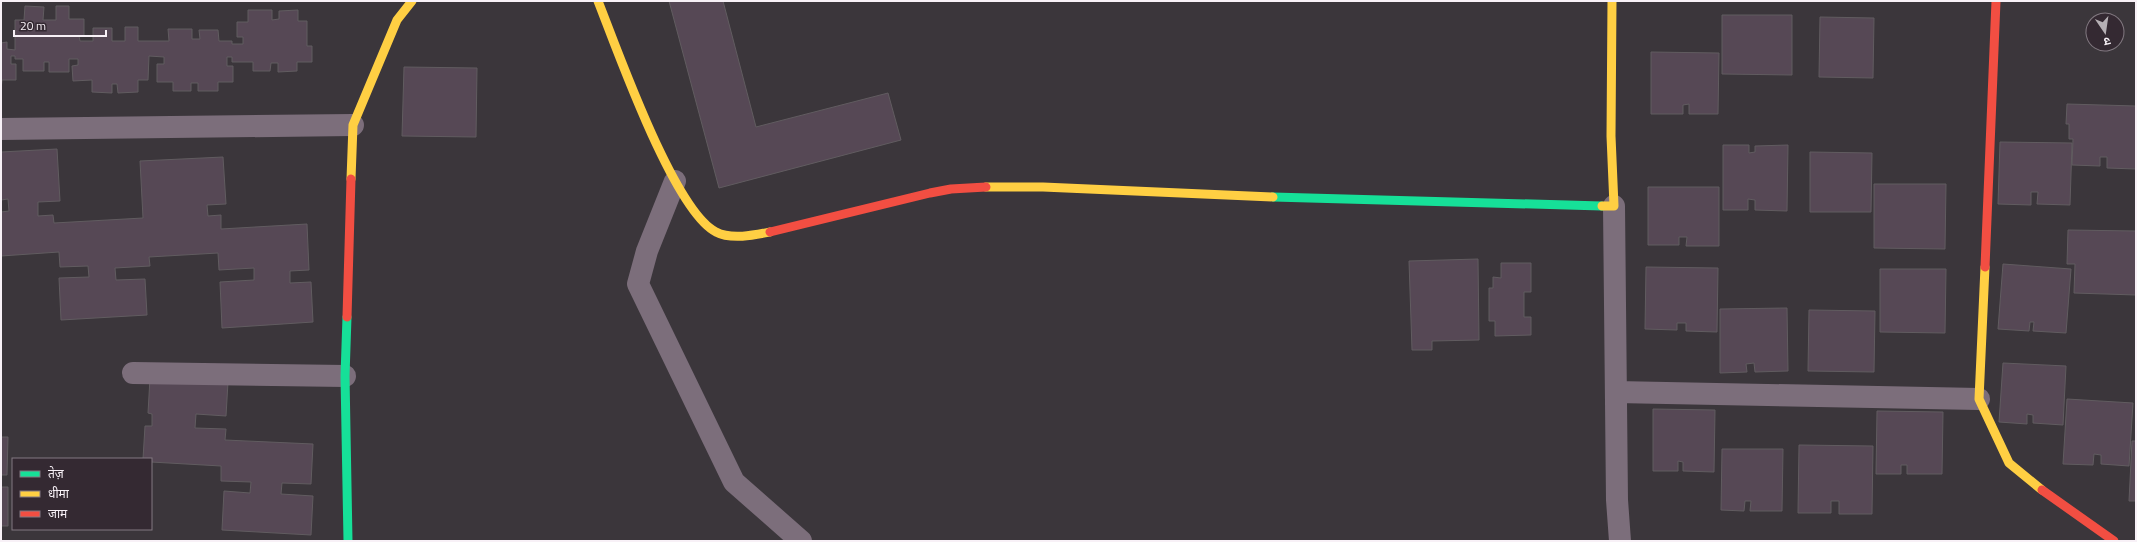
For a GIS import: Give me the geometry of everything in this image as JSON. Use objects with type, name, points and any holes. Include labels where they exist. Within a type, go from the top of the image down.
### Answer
[{"type":"street","points":[[348,541],[345,376],[353,125],[398,20],[412,1]]},
{"type":"street","points":[[598,1],[647,125],[681,194],[705,224],[719,235],[738,237],[780,230],[948,190],[996,187],[1195,195],[1614,206]]},
{"type":"street","points":[[1612,1],[1611,136],[1614,206],[1617,500],[1620,541]]},
{"type":"street","points":[[1996,1],[1979,399],[2009,463],[2045,493],[2114,541]]},
{"type":"street","points":[[1,129],[353,125]]},
{"type":"street","points":[[675,181],[647,250],[638,284],[734,482],[801,541]]},
{"type":"street","points":[[133,373],[345,376]]},
{"type":"street","points":[[1616,392],[1979,399]]},
{"type":"building","points":[[669,1],[723,1],[756,127],[888,93],[901,140],[719,188]]},
{"type":"building","points":[[25,6],[44,7],[43,20],[56,20],[56,6],[69,6],[69,19],[84,19],[84,36],[79,36],[80,41],[93,41],[93,28],[112,28],[112,41],[125,41],[125,27],[138,27],[138,41],[169,41],[168,29],[192,29],[192,39],[200,39],[199,30],[218,30],[219,41],[232,41],[232,44],[243,44],[243,37],[237,37],[237,22],[248,22],[248,10],[272,10],[272,20],[279,19],[279,11],[298,10],[298,21],[307,21],[307,46],[312,46],[312,62],[297,62],[297,71],[278,72],[278,63],[271,63],[270,71],[253,71],[253,62],[232,62],[232,57],[227,57],[227,66],[233,66],[233,82],[218,82],[218,91],[198,91],[198,83],[191,83],[191,91],[173,91],[173,82],[157,82],[157,64],[164,64],[164,57],[149,56],[148,80],[138,80],[138,92],[118,93],[117,84],[112,84],[112,93],[92,92],[92,80],[73,81],[72,66],[78,65],[78,59],[69,59],[69,72],[49,72],[49,62],[44,62],[44,71],[23,71],[23,59],[15,59],[15,56],[11,56],[11,64],[16,64],[16,80],[2,80],[1,90],[1,43],[7,42],[7,49],[15,50],[15,20],[24,20]]},
{"type":"building","points":[[1722,15],[1792,15],[1792,75],[1722,74]]},
{"type":"building","points":[[1820,17],[1874,18],[1873,78],[1819,77]]},
{"type":"building","points":[[1651,52],[1719,53],[1718,114],[1689,114],[1689,104],[1683,105],[1683,114],[1651,114]]},
{"type":"building","points":[[404,67],[477,68],[476,137],[402,136]]},
{"type":"building","points":[[2067,104],[2136,106],[2136,169],[2107,168],[2107,157],[2100,157],[2100,166],[2072,165],[2073,139],[2069,139],[2069,124],[2066,124]]},
{"type":"building","points":[[2000,142],[2072,143],[2070,205],[2037,204],[2038,192],[2031,192],[2031,205],[1998,204]]},
{"type":"building","points":[[1723,145],[1749,145],[1749,153],[1755,152],[1755,146],[1788,145],[1787,211],[1755,210],[1755,200],[1748,199],[1748,210],[1723,210]]},
{"type":"building","points":[[57,149],[60,201],[38,202],[38,216],[53,215],[54,223],[143,218],[140,161],[223,157],[226,204],[207,205],[208,216],[221,215],[221,229],[307,224],[309,270],[290,271],[290,283],[311,282],[313,322],[222,328],[220,282],[254,280],[254,268],[219,270],[218,253],[149,257],[150,266],[115,268],[116,280],[145,279],[147,315],[61,320],[59,278],[89,277],[88,266],[60,267],[59,252],[1,256],[1,212],[9,211],[8,199],[1,200],[1,152]]},
{"type":"building","points":[[1810,152],[1872,153],[1871,212],[1810,212]]},
{"type":"building","points":[[1874,184],[1946,184],[1945,249],[1874,248]]},
{"type":"building","points":[[1648,187],[1719,187],[1719,246],[1686,246],[1687,237],[1679,237],[1679,245],[1648,245]]},
{"type":"building","points":[[2068,230],[2136,231],[2136,295],[2074,293],[2075,264],[2067,264]]},
{"type":"building","points":[[1478,259],[1479,340],[1432,341],[1432,350],[1412,350],[1409,261]]},
{"type":"building","points":[[1501,263],[1531,263],[1531,292],[1524,292],[1524,317],[1531,317],[1531,335],[1495,336],[1495,321],[1489,321],[1489,288],[1493,288],[1493,277],[1501,278]]},
{"type":"building","points":[[2003,264],[2071,269],[2066,333],[2033,331],[2034,322],[2030,322],[2029,331],[1998,329]]},
{"type":"building","points":[[1646,267],[1718,268],[1717,332],[1686,331],[1686,323],[1677,323],[1677,330],[1645,329]]},
{"type":"building","points":[[1880,269],[1946,269],[1945,333],[1880,332]]},
{"type":"building","points":[[1787,308],[1788,371],[1755,372],[1754,363],[1746,364],[1747,372],[1720,373],[1720,309]]},
{"type":"building","points":[[1809,310],[1875,311],[1874,372],[1808,371]]},
{"type":"building","points":[[2003,363],[2066,366],[2063,425],[2033,423],[2033,415],[2027,414],[2027,424],[1999,422]]},
{"type":"building","points":[[150,378],[228,382],[226,416],[196,414],[195,428],[226,429],[225,440],[313,444],[311,484],[282,483],[281,494],[313,496],[311,535],[222,530],[224,491],[250,493],[251,482],[221,481],[221,466],[152,462],[152,458],[143,458],[145,426],[152,426],[152,414],[148,413]]},
{"type":"building","points":[[2067,399],[2133,403],[2129,466],[2101,464],[2101,455],[2094,454],[2093,465],[2063,464]]},
{"type":"building","points":[[1653,409],[1715,410],[1714,472],[1683,471],[1683,462],[1678,461],[1678,471],[1653,471]]},
{"type":"building","points":[[1877,411],[1943,412],[1942,474],[1907,474],[1907,465],[1901,465],[1901,474],[1876,474]]},
{"type":"building","points":[[1,437],[8,437],[7,475],[1,475]]},
{"type":"building","points":[[2132,441],[2136,441],[2136,501],[2129,501]]},
{"type":"building","points":[[1799,445],[1873,446],[1872,514],[1839,514],[1839,501],[1831,501],[1831,513],[1798,513]]},
{"type":"building","points":[[1722,449],[1783,449],[1782,511],[1750,511],[1751,501],[1745,501],[1744,511],[1721,510]]},
{"type":"building","points":[[1,487],[8,487],[8,526],[1,526]]},
{"type":"traffic: fast","points":[[1273,197],[1602,206]]},
{"type":"traffic: fast","points":[[347,317],[345,376],[348,541]]},
{"type":"traffic: slow","points":[[351,179],[353,125],[397,20],[412,1]]},
{"type":"traffic: slow","points":[[598,1],[648,127],[683,194],[700,218],[716,232],[729,236],[743,236],[770,232]]},
{"type":"traffic: slow","points":[[1602,206],[1614,206],[1611,136],[1612,1]]},
{"type":"traffic: slow","points":[[986,187],[1043,187],[1273,197]]},
{"type":"traffic: slow","points":[[1985,267],[1979,399],[2009,463],[2042,490]]},
{"type":"traffic: jam","points":[[1985,267],[1996,1]]},
{"type":"traffic: jam","points":[[347,317],[351,179]]},
{"type":"traffic: jam","points":[[770,232],[930,193],[951,189],[986,187]]},
{"type":"traffic: jam","points":[[2042,490],[2114,541]]}]
